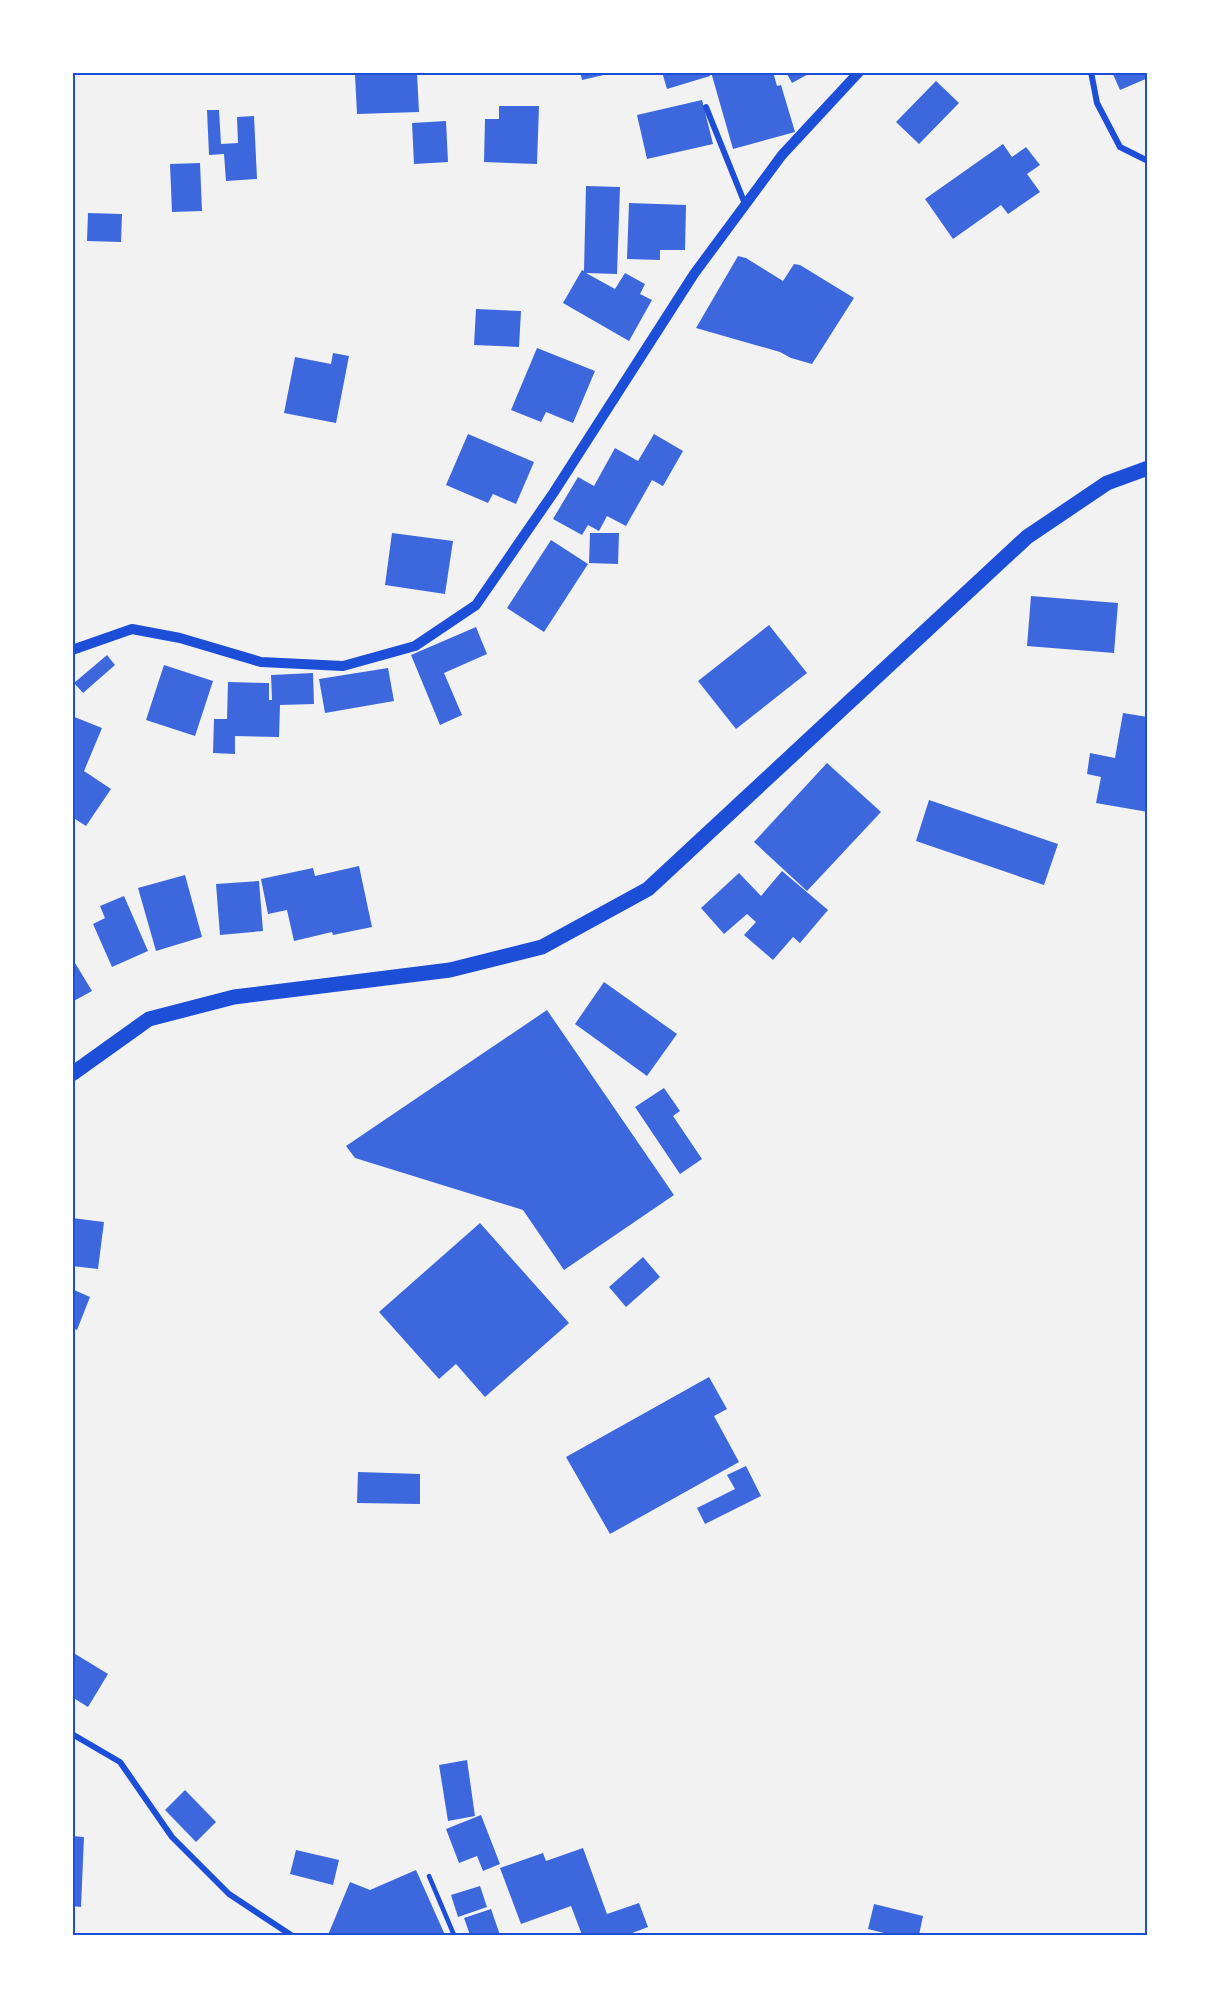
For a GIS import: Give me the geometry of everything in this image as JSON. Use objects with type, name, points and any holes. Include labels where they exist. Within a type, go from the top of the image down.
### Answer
[{"type":"main road","points":[[72,1074],[149,1019],[234,998],[450,970],[542,947],[648,888],[1027,537],[1107,483],[1148,468]]},
{"type":"street","points":[[72,650],[132,629],[180,638],[261,662],[343,666],[416,646],[476,604],[554,492],[694,274],[782,155],[859,72]]},
{"type":"street","points":[[1091,72],[1097,103],[1119,147],[1148,161]]},
{"type":"street","points":[[706,108],[745,205]]},
{"type":"street","points":[[72,1734],[120,1762],[172,1837],[229,1894],[291,1935]]},
{"type":"lane","points":[[429,1876],[454,1935]]},
{"type":"building","points":[[580,72],[608,72],[608,74],[582,80]]},
{"type":"building","points":[[662,72],[709,72],[710,76],[667,89]]},
{"type":"building","points":[[711,72],[773,72],[777,86],[781,85],[795,132],[733,149]]},
{"type":"building","points":[[786,72],[812,72],[792,83]]},
{"type":"building","points":[[1112,72],[1148,72],[1148,78],[1120,90]]},
{"type":"building","points":[[417,73],[419,112],[357,114],[355,75]]},
{"type":"building","points":[[936,81],[959,103],[919,144],[896,122]]},
{"type":"building","points":[[702,100],[713,144],[647,159],[637,115]]},
{"type":"building","points":[[499,106],[539,106],[537,164],[484,162],[485,119],[499,119]]},
{"type":"building","points":[[207,110],[219,110],[221,144],[238,143],[237,117],[254,116],[257,179],[226,181],[224,154],[209,155]]},
{"type":"building","points":[[446,121],[448,162],[414,164],[412,123]]},
{"type":"building","points":[[1003,144],[1012,157],[1026,147],[1040,165],[1027,174],[1040,192],[1008,214],[1001,205],[953,239],[925,199]]},
{"type":"building","points":[[200,163],[202,211],[172,212],[170,164]]},
{"type":"building","points":[[586,186],[620,187],[617,274],[586,273],[615,289],[625,273],[645,284],[640,294],[652,300],[629,341],[563,303],[582,270],[584,271]]},
{"type":"building","points":[[629,203],[686,205],[685,250],[660,250],[660,260],[627,259]]},
{"type":"building","points":[[88,213],[122,214],[121,242],[87,241]]},
{"type":"building","points":[[738,256],[746,258],[783,281],[794,264],[800,265],[854,298],[812,364],[780,352],[696,328]]},
{"type":"building","points":[[476,309],[521,311],[519,347],[474,345]]},
{"type":"building","points":[[537,348],[595,371],[573,423],[546,412],[541,422],[511,410]]},
{"type":"building","points":[[333,353],[349,356],[336,423],[284,413],[295,357],[331,364]]},
{"type":"building","points":[[468,434],[534,462],[516,504],[493,494],[488,503],[446,485]]},
{"type":"building","points":[[654,434],[683,451],[663,486],[652,480],[626,526],[607,516],[599,531],[588,525],[582,535],[553,519],[578,477],[594,486],[615,448],[638,461]]},
{"type":"building","points":[[392,533],[453,541],[445,594],[385,585]]},
{"type":"building","points":[[590,533],[619,533],[618,564],[589,563]]},
{"type":"building","points":[[551,540],[588,564],[544,632],[507,608]]},
{"type":"building","points":[[1031,596],[1118,603],[1114,653],[1027,646]]},
{"type":"building","points":[[769,625],[807,673],[736,729],[698,681]]},
{"type":"building","points":[[476,627],[487,654],[444,673],[462,715],[440,725],[411,655]]},
{"type":"building","points":[[107,655],[115,665],[83,693],[74,683]]},
{"type":"building","points":[[164,665],[213,681],[195,736],[146,720]]},
{"type":"building","points":[[388,668],[394,701],[325,713],[319,679]]},
{"type":"building","points":[[313,673],[314,704],[280,705],[279,737],[235,736],[235,754],[213,753],[214,719],[227,719],[228,682],[269,683],[269,700],[272,700],[271,675]]},
{"type":"building","points":[[1123,713],[1148,717],[1148,812],[1096,803],[1101,777],[1087,774],[1090,753],[1115,758]]},
{"type":"building","points":[[72,716],[102,728],[84,771],[111,789],[86,826],[72,817],[72,785],[75,781],[72,780]]},
{"type":"building","points":[[827,763],[881,812],[807,891],[754,842]]},
{"type":"building","points":[[929,800],[1058,844],[1044,885],[916,841]]},
{"type":"building","points":[[359,866],[372,927],[333,935],[332,932],[294,941],[287,910],[268,914],[261,879],[313,868],[315,876]]},
{"type":"building","points":[[782,871],[828,910],[800,943],[793,937],[773,960],[744,935],[756,922],[747,914],[724,934],[701,908],[739,873],[761,896]]},
{"type":"building","points":[[185,875],[202,937],[156,951],[138,888]]},
{"type":"building","points":[[259,881],[263,931],[220,935],[216,884]]},
{"type":"building","points":[[124,896],[148,951],[112,967],[93,924],[105,918],[100,906]]},
{"type":"building","points":[[72,958],[92,991],[72,1002]]},
{"type":"building","points":[[604,982],[677,1034],[647,1076],[575,1024]]},
{"type":"building","points":[[547,1010],[674,1195],[564,1270],[523,1210],[355,1158],[346,1146]]},
{"type":"building","points":[[664,1088],[680,1111],[673,1116],[702,1159],[680,1174],[635,1107]]},
{"type":"building","points":[[72,1218],[104,1222],[98,1269],[72,1266]]},
{"type":"building","points":[[480,1223],[569,1323],[485,1397],[456,1364],[439,1379],[379,1312]]},
{"type":"building","points":[[643,1257],[660,1277],[626,1307],[609,1287]]},
{"type":"building","points":[[72,1289],[90,1297],[77,1330],[72,1328]]},
{"type":"building","points":[[709,1377],[727,1409],[714,1416],[739,1462],[610,1534],[566,1457]]},
{"type":"building","points":[[746,1466],[761,1496],[705,1524],[697,1508],[735,1489],[727,1475]]},
{"type":"building","points":[[358,1472],[420,1474],[420,1504],[357,1503]]},
{"type":"building","points":[[72,1652],[108,1674],[88,1707],[72,1697]]},
{"type":"building","points":[[467,1760],[475,1816],[448,1821],[439,1765]]},
{"type":"building","points":[[185,1790],[216,1822],[196,1842],[165,1810]]},
{"type":"building","points":[[481,1815],[500,1864],[483,1871],[477,1856],[459,1863],[446,1829]]},
{"type":"building","points":[[72,1836],[84,1837],[81,1907],[72,1906]]},
{"type":"building","points":[[583,1848],[607,1914],[639,1903],[648,1927],[627,1935],[582,1935],[571,1906],[521,1924],[500,1868],[543,1853],[546,1861]]},
{"type":"building","points":[[296,1850],[339,1860],[333,1885],[290,1874]]},
{"type":"building","points":[[416,1870],[445,1935],[328,1935],[350,1882],[370,1890]]},
{"type":"building","points":[[480,1886],[487,1907],[458,1917],[451,1895]]},
{"type":"building","points":[[874,1904],[923,1916],[919,1935],[892,1935],[868,1929]]},
{"type":"building","points":[[491,1909],[500,1935],[470,1935],[464,1918]]}]
